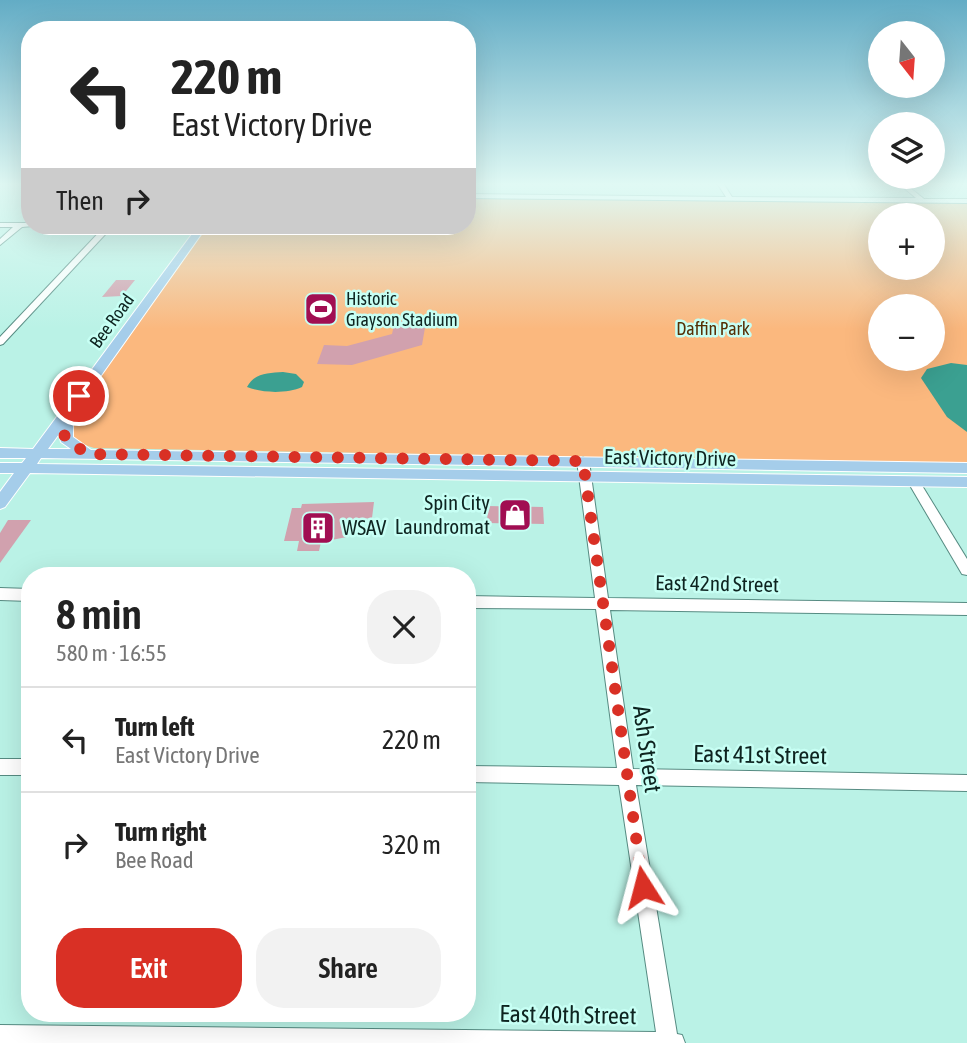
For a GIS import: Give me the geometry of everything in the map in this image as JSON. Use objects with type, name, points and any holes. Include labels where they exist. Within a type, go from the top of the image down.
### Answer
[{"type":"main road","name":"Bee Road","points":[[1,500],[195,235]]},
{"type":"main road","points":[[66,414],[65,439],[88,454]]},
{"type":"main road","name":"East Victory Drive","points":[[0,453],[335,458],[967,482]]},
{"type":"main road","name":"East Victory Drive","points":[[0,468],[330,473],[967,468]]},
{"type":"main road","points":[[914,482],[916,474],[937,472],[941,468]]},
{"type":"street","points":[[0,342],[101,235]]},
{"type":"street","points":[[330,473],[335,458]]},
{"type":"street","name":"Ash Street","points":[[584,469],[626,777],[668,1043]]},
{"type":"street","points":[[914,482],[967,570]]},
{"type":"street","points":[[0,594],[21,595]]},
{"type":"street","name":"East 42nd Street","points":[[476,602],[967,609]]},
{"type":"street","points":[[0,767],[21,767]]},
{"type":"street","name":"East 41st Street","points":[[476,774],[967,783]]},
{"type":"street","name":"East 40th Street","points":[[0,1036],[674,1043]]},
{"type":"green space","name":"Daffin Park","points":[[868,232],[868,280],[945,280],[945,232],[967,232],[967,464],[94,448],[73,441],[68,426],[80,401],[118,353],[200,235]]},
{"type":"shaded area","points":[[945,364],[967,365],[967,432],[947,417],[921,378],[926,371],[945,371]]},
{"type":"shaded area","points":[[283,372],[296,374],[304,382],[302,387],[274,392],[247,387],[258,376]]},
{"type":"building","points":[[116,280],[135,280],[122,296],[102,297]]},
{"type":"building","points":[[395,321],[426,322],[422,345],[352,365],[317,364],[324,345],[347,346],[392,334]]},
{"type":"building","name":"WSAV","points":[[374,502],[372,518],[350,520],[347,537],[321,542],[319,551],[297,551],[299,541],[284,541],[292,508],[301,508],[302,504]]},
{"type":"building","name":"Spin City Laundromat","points":[[488,506],[543,507],[544,524],[487,523]]},
{"type":"building","points":[[8,520],[31,520],[0,563],[0,533]]},
{"type":"place","name":"Historic Grayson Stadium","points":[[321,309]]},
{"type":"place","name":"Spin City Laundromat","points":[[515,515]]},
{"type":"place","name":"WSAV","points":[[318,528]]},
{"type":"route","points":[[79,396],[66,414],[65,439],[88,454],[583,461],[591,536],[643,887]]}]
